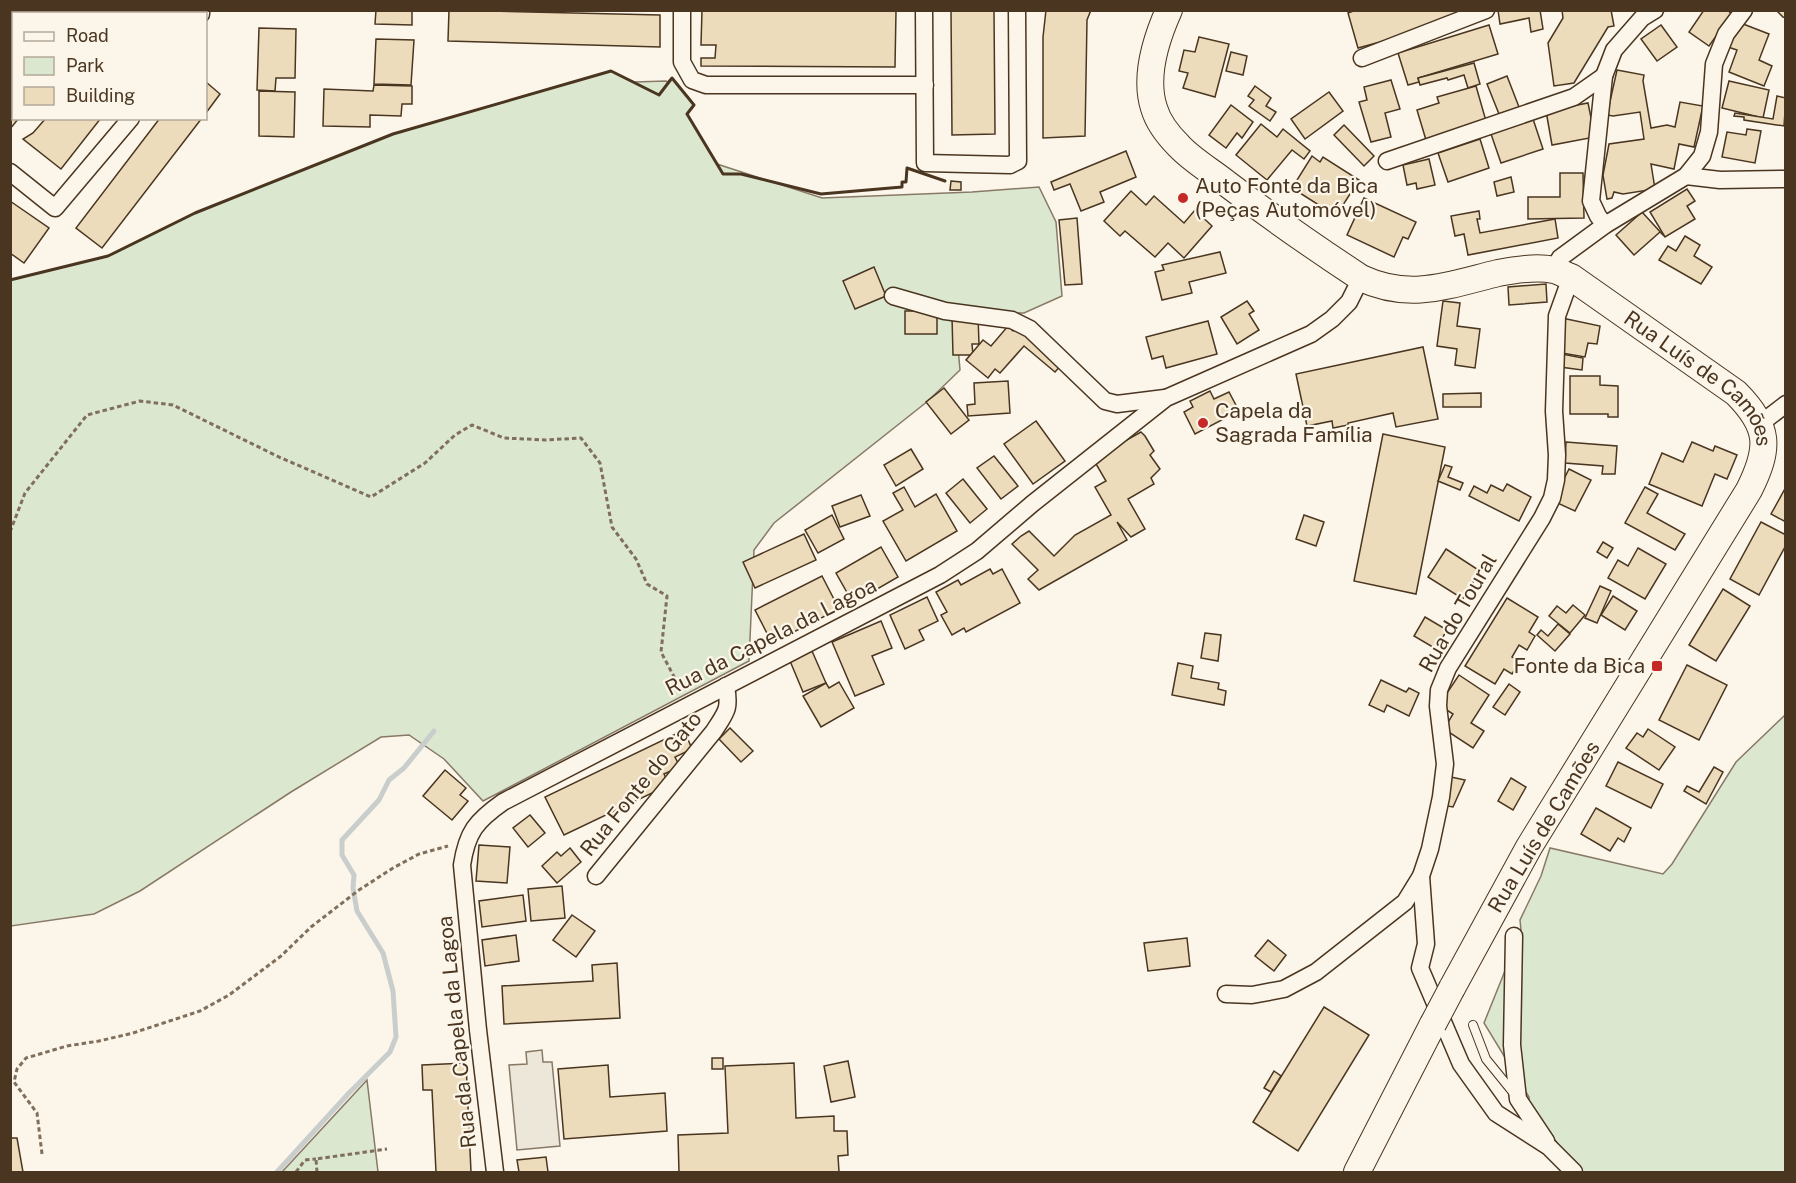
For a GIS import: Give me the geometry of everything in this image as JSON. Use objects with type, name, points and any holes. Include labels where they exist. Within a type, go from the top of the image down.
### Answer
[{"type":"main road","points":[[1169,10],[1156,48],[1150,77],[1154,110],[1166,131],[1180,147],[1283,226],[1361,278],[1391,289],[1426,290],[1518,269],[1562,273]]},
{"type":"main road","name":"Rua Luís de Camões","points":[[1357,1173],[1433,1024],[1529,847],[1749,490],[1761,466],[1763,446],[1760,424],[1750,407],[1737,393],[1562,273]]},
{"type":"street","points":[[682,10],[682,63],[692,80],[706,85],[925,85]]},
{"type":"street","points":[[924,10],[925,163],[1010,165],[1018,161],[1017,10]]},
{"type":"street","points":[[1362,58],[1486,10]]},
{"type":"street","points":[[1605,225],[1591,201],[1604,76],[1614,50],[1642,18],[1655,10]]},
{"type":"street","points":[[1562,273],[1560,258],[1605,225],[1686,176],[1702,156],[1709,132],[1714,64],[1726,34],[1744,10]]},
{"type":"street","points":[[1387,161],[1574,97],[1604,76]]},
{"type":"street","points":[[10,172],[55,208],[129,120]]},
{"type":"street","points":[[1686,176],[1720,180],[1785,178]]},
{"type":"street","name":"Rua do Toural","points":[[1549,1147],[1496,1113],[1461,1064],[1420,968],[1426,944],[1422,876],[1441,797],[1445,764],[1438,706],[1439,690],[1448,668],[1542,518],[1552,498],[1556,480],[1554,411],[1557,316],[1562,273]]},
{"type":"street","name":"Rua da Capela da Lagoa","points":[[495,1173],[462,865],[466,844],[481,819],[503,802],[940,575],[977,551],[1032,504],[1166,398],[1311,334],[1332,319],[1349,302],[1361,278]]},
{"type":"street","points":[[893,296],[945,311],[1012,320],[1030,329],[1105,401],[1117,404],[1166,398]]},
{"type":"street","points":[[1760,424],[1785,404]]},
{"type":"street","name":"Rua Fonte do Gato","points":[[596,876],[725,715],[729,704],[726,686]]},
{"type":"street","points":[[1226,994],[1252,995],[1284,989],[1316,972],[1405,902],[1422,876]]},
{"type":"street","name":"Rua do Toural","points":[[1514,936],[1512,1045],[1518,1099],[1549,1147],[1574,1173]]},
{"type":"lane","points":[[1473,1025],[1486,1059],[1518,1099]]},
{"type":"path","points":[[10,532],[26,493],[87,415],[140,401],[173,405],[279,457],[371,497],[425,463],[455,435],[472,424],[504,438],[545,440],[581,438],[600,463],[612,527],[636,559],[647,584],[668,596],[661,652],[689,705]]},
{"type":"path","points":[[42,1154],[37,1113],[14,1082],[17,1069],[26,1058],[67,1046],[133,1033],[200,1011],[230,995],[281,956],[311,927],[359,890],[419,854],[452,845],[466,844]]},
{"type":"path","points":[[296,1173],[305,1160],[387,1149]]},
{"type":"path","points":[[316,1159],[317,1173]]},
{"type":"green space","points":[[611,71],[634,82],[667,82],[672,78],[694,105],[687,114],[717,164],[822,198],[1039,187],[1056,222],[1062,296],[1024,313],[955,313],[960,370],[928,401],[774,523],[754,550],[749,661],[483,801],[444,759],[409,735],[381,737],[291,792],[140,891],[94,914],[11,926],[10,280],[108,256],[195,213],[393,134]]},
{"type":"green space","points":[[1785,715],[1785,1172],[1580,1172],[1529,1107],[1529,1097],[1484,1023],[1521,931],[1520,920],[1541,876],[1550,848],[1663,874],[1672,864],[1736,762]]},
{"type":"green space","points":[[367,1080],[378,1172],[282,1172]]},
{"type":"shaded area","points":[[542,1050],[543,1062],[552,1062],[560,1146],[517,1150],[509,1065],[527,1064],[526,1052]]},
{"type":"building","points":[[376,10],[412,10],[412,25],[375,24]]},
{"type":"building","points":[[449,10],[660,15],[660,47],[448,41]]},
{"type":"building","points":[[702,10],[896,11],[895,67],[701,66],[701,58],[715,58],[716,45],[701,45]]},
{"type":"building","points":[[951,10],[994,10],[995,134],[952,135]]},
{"type":"building","points":[[1046,10],[1091,10],[1087,20],[1085,136],[1043,138],[1043,37]]},
{"type":"building","points":[[1356,10],[1478,10],[1479,15],[1358,48],[1348,13]]},
{"type":"building","points":[[1498,10],[1540,10],[1543,29],[1531,32],[1529,18],[1500,24]]},
{"type":"building","points":[[1562,10],[1611,10],[1614,26],[1608,27],[1574,83],[1554,86],[1548,43],[1563,18]]},
{"type":"building","points":[[1704,10],[1727,10],[1732,14],[1709,46],[1689,32]]},
{"type":"building","points":[[1776,10],[1786,10],[1786,18],[1783,17]]},
{"type":"building","points":[[1738,22],[1769,34],[1759,60],[1772,66],[1764,86],[1729,72],[1737,50],[1728,47]]},
{"type":"building","points":[[1489,25],[1498,54],[1418,78],[1419,82],[1408,85],[1398,53]]},
{"type":"building","points":[[1661,25],[1677,47],[1657,61],[1641,39]]},
{"type":"building","points":[[259,28],[296,29],[295,78],[276,78],[275,91],[257,90]]},
{"type":"building","points":[[10,35],[12,36],[12,62],[10,64]]},
{"type":"building","points":[[1199,37],[1229,44],[1215,97],[1183,88],[1188,73],[1179,71],[1184,50],[1195,52]]},
{"type":"building","points":[[376,39],[414,40],[411,85],[374,84]]},
{"type":"building","points":[[1231,52],[1247,56],[1243,75],[1226,71]]},
{"type":"building","points":[[1474,63],[1480,84],[1468,88],[1464,75],[1420,85],[1418,78]]},
{"type":"building","points":[[1617,70],[1644,75],[1651,128],[1667,125],[1675,127],[1680,102],[1703,106],[1694,147],[1679,144],[1674,169],[1651,164],[1655,189],[1623,194],[1614,192],[1612,198],[1607,199],[1603,175],[1609,144],[1644,139],[1640,112],[1607,115]]},
{"type":"building","points":[[1507,76],[1519,107],[1499,114],[1487,84]]},
{"type":"building","points":[[1391,80],[1400,109],[1385,113],[1391,137],[1371,142],[1359,102],[1367,100],[1364,87]]},
{"type":"building","points":[[1729,81],[1769,90],[1763,118],[1722,108]]},
{"type":"building","points":[[207,83],[220,94],[207,112]]},
{"type":"building","points":[[374,85],[412,86],[412,104],[402,104],[401,116],[370,115],[370,127],[323,126],[324,89],[373,91]]},
{"type":"building","points":[[1255,86],[1271,98],[1266,106],[1276,112],[1270,121],[1249,106],[1254,100],[1248,96]]},
{"type":"building","points":[[1476,86],[1486,121],[1426,140],[1417,110],[1439,103],[1437,97]]},
{"type":"building","points":[[259,91],[295,92],[294,137],[259,136]]},
{"type":"building","points":[[1329,92],[1343,111],[1305,139],[1291,119]]},
{"type":"building","points":[[1777,96],[1786,98],[1784,126],[1744,120],[1744,117],[1734,116],[1735,113],[1773,119]]},
{"type":"building","points":[[12,98],[12,120],[17,120],[10,129],[10,99]]},
{"type":"building","points":[[1588,103],[1595,137],[1552,145],[1546,111]]},
{"type":"building","points":[[1231,105],[1253,122],[1242,138],[1237,133],[1226,148],[1209,135]]},
{"type":"building","points":[[1533,119],[1543,149],[1501,163],[1491,134]]},
{"type":"building","points":[[44,120],[99,120],[61,169],[23,139],[33,133]]},
{"type":"building","points":[[158,120],[200,120],[102,248],[76,228]]},
{"type":"building","points":[[1261,124],[1277,137],[1283,129],[1310,151],[1304,159],[1292,150],[1267,180],[1236,155]]},
{"type":"building","points":[[1344,125],[1374,156],[1364,166],[1334,135]]},
{"type":"building","points":[[1747,129],[1761,131],[1755,163],[1722,157],[1727,132],[1746,135]]},
{"type":"building","points":[[1480,139],[1489,168],[1448,182],[1438,153]]},
{"type":"building","points":[[1126,151],[1136,177],[1100,192],[1104,202],[1081,211],[1070,184],[1054,190],[1051,182]]},
{"type":"building","points":[[1312,156],[1320,162],[1323,157],[1359,180],[1336,216],[1292,188]]},
{"type":"building","points":[[1429,159],[1435,185],[1417,189],[1416,183],[1407,185],[1403,165]]},
{"type":"building","points":[[1560,173],[1583,173],[1584,218],[1528,219],[1528,197],[1560,197]]},
{"type":"building","points":[[1511,177],[1514,192],[1497,196],[1494,182]]},
{"type":"building","points":[[951,181],[961,182],[961,190],[950,190]]},
{"type":"building","points":[[1687,189],[1695,201],[1687,206],[1695,219],[1665,237],[1650,212]]},
{"type":"building","points":[[1131,191],[1146,205],[1154,196],[1184,223],[1195,210],[1212,226],[1184,258],[1168,243],[1155,257],[1125,231],[1120,236],[1104,221]]},
{"type":"building","points":[[1364,198],[1416,222],[1408,239],[1403,237],[1394,257],[1347,235]]},
{"type":"building","points":[[10,201],[49,228],[24,263],[10,253]]},
{"type":"building","points":[[1479,211],[1480,219],[1477,219],[1480,233],[1555,219],[1558,238],[1468,255],[1464,234],[1455,236],[1451,216]]},
{"type":"building","points":[[1642,212],[1664,236],[1660,232],[1634,255],[1616,235]]},
{"type":"building","points":[[1077,218],[1082,284],[1065,285],[1059,220]]},
{"type":"building","points":[[1685,236],[1700,245],[1694,256],[1712,267],[1701,284],[1659,260],[1668,246],[1676,251]]},
{"type":"building","points":[[1220,252],[1226,273],[1189,282],[1192,293],[1162,300],[1155,272],[1164,270],[1162,265]]},
{"type":"building","points":[[874,267],[886,296],[855,309],[843,281]]},
{"type":"building","points":[[1546,284],[1547,302],[1509,305],[1508,287]]},
{"type":"building","points":[[1247,301],[1254,311],[1249,314],[1259,330],[1237,344],[1221,317]]},
{"type":"building","points":[[1443,301],[1460,303],[1457,326],[1480,329],[1475,368],[1455,365],[1457,349],[1437,346]]},
{"type":"building","points":[[905,311],[937,311],[937,334],[905,334]]},
{"type":"building","points":[[978,316],[979,344],[972,344],[973,355],[953,355],[952,317]]},
{"type":"building","points":[[1562,318],[1600,326],[1597,344],[1588,343],[1585,357],[1556,352]]},
{"type":"building","points":[[1208,321],[1217,354],[1166,368],[1163,356],[1152,359],[1146,337]]},
{"type":"building","points":[[1018,325],[1063,363],[1055,372],[1024,346],[1000,373],[995,369],[988,378],[966,360],[983,340],[991,346],[1008,326],[1013,331]]},
{"type":"building","points":[[1423,347],[1438,419],[1396,427],[1393,413],[1333,428],[1332,421],[1307,426],[1296,374]]},
{"type":"building","points":[[1562,354],[1583,358],[1582,370],[1560,367]]},
{"type":"building","points":[[1570,376],[1600,376],[1600,385],[1618,386],[1618,417],[1608,417],[1608,414],[1570,414]]},
{"type":"building","points":[[1008,381],[1010,413],[968,416],[967,405],[975,404],[974,383]]},
{"type":"building","points":[[944,388],[969,420],[951,434],[926,402]]},
{"type":"building","name":"Capela da Sagrada Família","points":[[1210,391],[1214,399],[1229,392],[1239,411],[1195,434],[1184,412],[1193,407],[1190,401]]},
{"type":"building","points":[[1481,393],[1481,407],[1443,407],[1443,394]]},
{"type":"building","points":[[1036,421],[1065,461],[1033,484],[1004,444]]},
{"type":"building","points":[[1141,432],[1154,451],[1150,455],[1160,469],[1151,478],[1154,484],[1128,499],[1145,529],[1131,537],[1117,522],[1127,540],[1039,590],[1028,579],[1038,570],[1012,544],[1029,531],[1054,556],[1075,535],[1111,515],[1095,487],[1106,481],[1096,464],[1114,447]]},
{"type":"building","points":[[1383,434],[1445,447],[1416,594],[1354,581]]},
{"type":"building","points":[[1566,442],[1617,446],[1615,474],[1602,474],[1603,466],[1565,463]]},
{"type":"building","points":[[1692,442],[1713,451],[1715,446],[1737,455],[1727,479],[1715,474],[1702,506],[1649,484],[1662,453],[1683,462]]},
{"type":"building","points":[[911,449],[923,469],[896,486],[884,465]]},
{"type":"building","points":[[994,456],[1018,486],[1001,499],[977,468]]},
{"type":"building","points":[[1445,465],[1452,467],[1448,477],[1463,483],[1460,490],[1438,481]]},
{"type":"building","points":[[1569,469],[1591,480],[1575,511],[1553,501]]},
{"type":"building","points":[[963,479],[987,509],[970,523],[946,493]]},
{"type":"building","points":[[1507,484],[1531,497],[1519,521],[1469,496],[1474,486],[1487,493],[1491,485],[1503,491]]},
{"type":"building","points":[[904,487],[915,507],[936,494],[957,531],[906,561],[883,521],[903,510],[893,493]]},
{"type":"building","points":[[1645,487],[1658,494],[1647,513],[1685,534],[1675,550],[1625,523]]},
{"type":"building","points":[[1786,487],[1786,522],[1771,514]]},
{"type":"building","points":[[861,495],[870,516],[840,527],[832,506]]},
{"type":"building","points":[[832,515],[844,539],[818,553],[805,530]]},
{"type":"building","points":[[1304,515],[1324,522],[1316,546],[1296,539]]},
{"type":"building","points":[[1761,522],[1786,535],[1786,545],[1759,595],[1730,579]]},
{"type":"building","points":[[804,534],[816,560],[755,588],[743,562]]},
{"type":"building","points":[[1603,542],[1613,548],[1607,558],[1597,552]]},
{"type":"building","points":[[881,547],[898,577],[853,603],[836,573]]},
{"type":"building","points":[[1638,548],[1666,564],[1645,599],[1608,578],[1618,560],[1628,566]]},
{"type":"building","points":[[1446,549],[1480,571],[1463,599],[1428,577]]},
{"type":"building","points":[[990,569],[993,574],[1002,569],[1020,603],[966,632],[964,628],[952,635],[941,615],[947,612],[936,592],[958,580],[961,585]]},
{"type":"building","points":[[822,576],[839,609],[772,643],[755,610]]},
{"type":"building","points":[[1600,586],[1611,591],[1597,623],[1585,618]]},
{"type":"building","points":[[1723,589],[1750,606],[1716,661],[1689,645]]},
{"type":"building","points":[[1613,596],[1637,611],[1625,630],[1601,615]]},
{"type":"building","points":[[927,597],[938,621],[919,630],[924,640],[905,649],[890,615]]},
{"type":"building","points":[[1507,598],[1538,617],[1529,632],[1535,636],[1527,650],[1519,645],[1512,657],[1520,661],[1512,674],[1504,669],[1495,684],[1465,666]]},
{"type":"building","points":[[1573,605],[1585,615],[1570,633],[1549,616],[1557,606],[1566,613]]},
{"type":"building","points":[[1425,617],[1447,630],[1436,649],[1414,636]]},
{"type":"building","points":[[881,621],[892,648],[872,656],[884,684],[855,696],[832,642]]},
{"type":"building","points":[[1558,624],[1570,634],[1555,651],[1537,635],[1541,630],[1548,636]]},
{"type":"building","points":[[1205,633],[1221,635],[1218,661],[1201,658]]},
{"type":"building","points":[[812,651],[826,683],[803,692],[790,661]]},
{"type":"building","points":[[1178,663],[1193,666],[1191,678],[1219,683],[1218,689],[1226,691],[1224,705],[1172,695]]},
{"type":"building","points":[[1687,665],[1727,685],[1699,740],[1659,720]]},
{"type":"building","points":[[1459,675],[1489,695],[1471,723],[1484,731],[1473,748],[1444,729],[1453,714],[1439,705]]},
{"type":"building","points":[[1381,680],[1406,692],[1409,688],[1419,693],[1409,716],[1387,705],[1384,712],[1369,705]]},
{"type":"building","points":[[839,682],[854,708],[821,727],[803,696],[826,683],[829,688]]},
{"type":"building","points":[[1509,684],[1520,692],[1505,715],[1493,707]]},
{"type":"building","points":[[730,728],[753,751],[741,762],[719,739]]},
{"type":"building","points":[[1648,729],[1675,747],[1659,770],[1626,748],[1637,733],[1643,737]]},
{"type":"building","points":[[684,730],[692,749],[675,757],[680,767],[664,774],[669,785],[564,835],[545,797]]},
{"type":"building","points":[[1618,762],[1663,784],[1651,808],[1606,786]]},
{"type":"building","points":[[1714,767],[1723,772],[1706,804],[1684,791],[1687,786],[1699,792]]},
{"type":"building","points":[[445,770],[466,788],[460,795],[468,801],[452,820],[423,796]]},
{"type":"building","points":[[1451,777],[1465,780],[1453,807],[1447,806]]},
{"type":"building","points":[[1511,778],[1526,787],[1513,810],[1498,801]]},
{"type":"building","points":[[1596,808],[1631,828],[1624,842],[1618,838],[1610,851],[1581,834]]},
{"type":"building","points":[[530,815],[545,833],[528,847],[513,828]]},
{"type":"building","points":[[479,845],[510,847],[507,883],[476,881]]},
{"type":"building","points":[[570,848],[581,862],[557,883],[542,866],[557,852],[561,856]]},
{"type":"building","points":[[562,886],[565,918],[531,921],[528,889]]},
{"type":"building","points":[[523,895],[526,921],[482,927],[479,901]]},
{"type":"building","points":[[572,915],[595,931],[576,957],[553,940]]},
{"type":"building","points":[[516,935],[519,961],[485,966],[482,940]]},
{"type":"building","points":[[1187,938],[1190,966],[1148,971],[1144,943]]},
{"type":"building","points":[[1268,940],[1286,955],[1274,971],[1255,956]]},
{"type":"building","points":[[617,963],[620,1018],[504,1024],[502,986],[593,981],[592,965]]},
{"type":"building","points":[[1324,1007],[1369,1035],[1298,1151],[1253,1122]]},
{"type":"building","points":[[712,1058],[723,1058],[723,1069],[712,1069]]},
{"type":"building","points":[[848,1061],[855,1097],[831,1102],[824,1066]]},
{"type":"building","points":[[466,1063],[471,1172],[436,1172],[432,1090],[423,1090],[422,1065]]},
{"type":"building","points":[[794,1063],[796,1118],[834,1116],[834,1131],[847,1131],[848,1155],[838,1156],[839,1172],[679,1172],[678,1135],[728,1133],[725,1066]]},
{"type":"building","points":[[608,1065],[610,1097],[665,1093],[667,1131],[564,1139],[558,1069]]},
{"type":"building","points":[[1274,1071],[1281,1076],[1271,1092],[1264,1088]]},
{"type":"building","points":[[10,1138],[17,1138],[23,1172],[10,1172]]},
{"type":"building","points":[[546,1157],[548,1172],[519,1172],[517,1160]]},
{"type":"waterway","points":[[277,1172],[390,1052],[396,1037],[393,991],[383,953],[357,911],[353,888],[354,875],[342,855],[342,840],[379,800],[389,780],[404,768],[434,731]]},
{"type":"wall","points":[[10,280],[108,256],[195,213],[393,134],[611,71],[659,95],[672,78],[694,105],[687,114],[723,174],[741,174],[821,194],[902,187],[902,182],[906,182],[907,168],[945,181]]},
{"type":"place","name":"Auto Fonte da Bica (Peças Automóvel)","points":[[1183,198]]},
{"type":"place","name":"Capela da Sagrada Família","points":[[1203,423]]},
{"type":"place","name":"Fonte da Bica","points":[[1657,666]]}]
